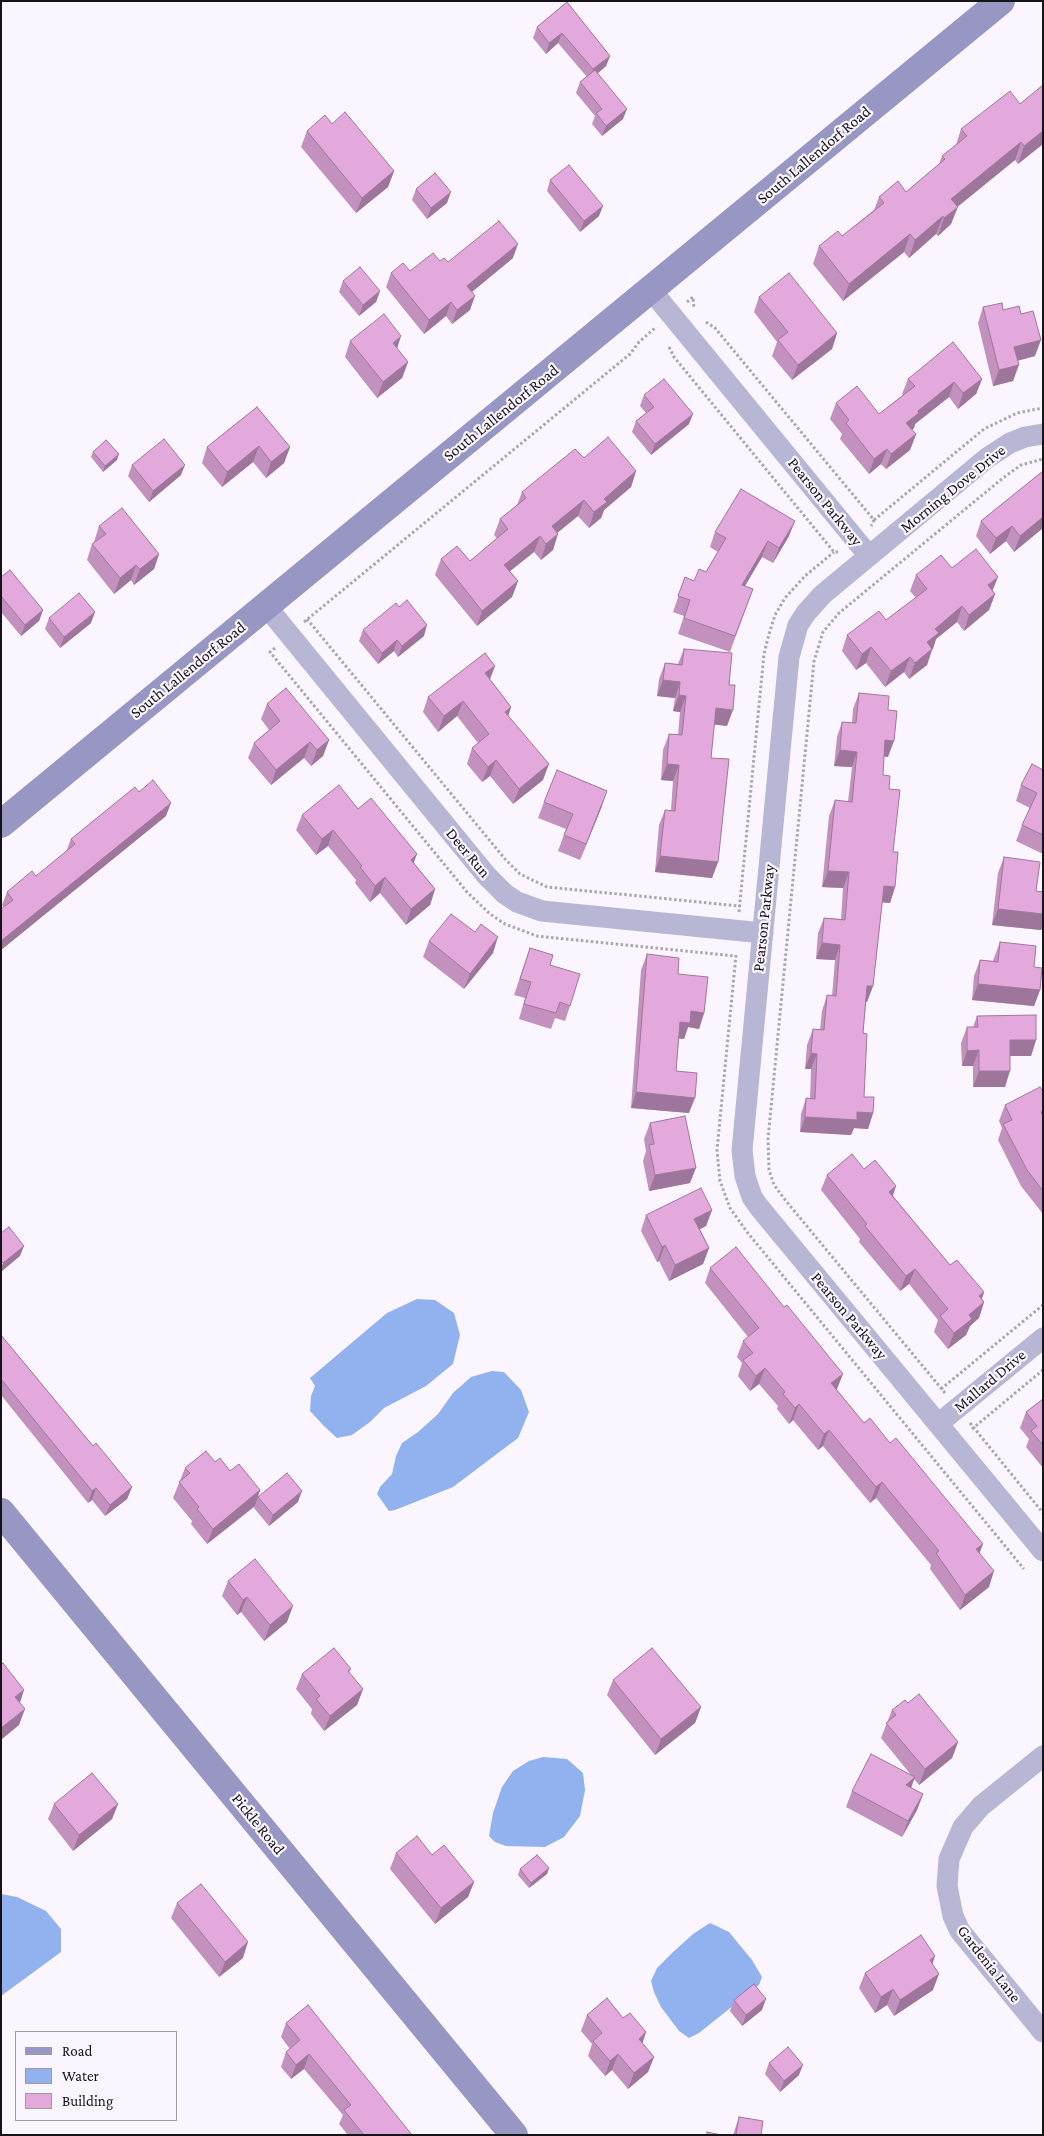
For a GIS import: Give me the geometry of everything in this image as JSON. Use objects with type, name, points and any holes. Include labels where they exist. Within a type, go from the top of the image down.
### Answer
[{"type":"street","name":"South Lallendorf Road","points":[[1,824],[1001,1]]},
{"type":"street","name":"Pearson Parkway","points":[[651,290],[869,556],[822,595],[811,607],[798,626],[793,641],[742,1150],[748,1185],[752,1197],[766,1216],[1043,1551]]},
{"type":"street","name":"Morning Dove Drive","points":[[869,556],[998,450],[1025,437],[1043,434]]},
{"type":"street","name":"Deer Run","points":[[266,606],[486,875],[505,894],[517,902],[542,912],[763,933]]},
{"type":"street","name":"Mallard Drive","points":[[938,1424],[1043,1338]]},
{"type":"street","name":"Pickle Road","points":[[1,1512],[514,2135]]},
{"type":"street","name":"Gardenia Lane","points":[[1043,1756],[972,1815],[963,1826],[949,1859],[948,1893],[953,1916],[960,1930],[1043,2032]]},
{"type":"path","points":[[270,652],[307,619],[630,354],[639,342],[655,328]]},
{"type":"path","points":[[1043,459],[1022,465],[1003,478],[839,613],[823,632],[814,661],[768,1139],[769,1170],[774,1185],[1043,1513]]},
{"type":"path","points":[[307,619],[505,859],[520,874],[548,887],[740,906]]},
{"type":"path","points":[[941,1389],[1043,1305]]},
{"type":"path","points":[[934,1459],[1043,1370]]},
{"type":"water","points":[[417,1299],[435,1300],[454,1313],[460,1335],[453,1364],[426,1386],[384,1408],[370,1422],[352,1435],[337,1438],[310,1411],[311,1396],[315,1386],[310,1378],[387,1313]]},
{"type":"water","points":[[492,1371],[504,1372],[521,1390],[529,1412],[518,1438],[453,1487],[389,1511],[377,1494],[380,1487],[392,1474],[396,1456],[402,1443],[438,1414],[453,1393],[471,1377]]},
{"type":"water","points":[[543,1757],[567,1759],[583,1773],[585,1790],[580,1816],[564,1837],[545,1847],[506,1846],[495,1842],[489,1836],[493,1813],[502,1787],[513,1771],[529,1761]]},
{"type":"water","points":[[1,1894],[17,1897],[46,1911],[61,1929],[61,1952],[1,1996]]},
{"type":"water","points":[[710,1923],[729,1932],[752,1960],[762,1977],[759,1985],[699,2033],[689,2038],[679,2031],[661,2007],[651,1981],[657,1968],[670,1955],[693,1934]]},
{"type":"building","points":[[567,2],[610,56],[593,69],[562,33],[549,43],[537,27]]},
{"type":"building","points":[[595,70],[627,109],[606,126],[596,113],[602,109],[580,82]]},
{"type":"building","points":[[1043,85],[1043,131],[1024,146],[1021,142],[951,199],[958,207],[944,218],[943,216],[915,240],[910,234],[849,284],[819,246],[838,231],[842,236],[884,203],[879,197],[898,181],[906,192],[945,159],[942,156],[967,136],[961,129],[1010,91],[1020,104]]},
{"type":"building","points":[[345,112],[394,171],[362,198],[307,131],[325,115],[332,124]]},
{"type":"building","points":[[569,165],[603,206],[584,221],[550,180]]},
{"type":"building","points":[[435,173],[451,192],[431,208],[416,189]]},
{"type":"building","points":[[499,221],[518,244],[467,286],[475,296],[457,310],[451,302],[429,320],[391,273],[403,263],[410,271],[433,253],[440,261],[444,258],[448,262]]},
{"type":"building","points":[[360,267],[380,291],[363,305],[343,281]]},
{"type":"building","points":[[789,273],[837,333],[798,365],[778,340],[788,332],[759,297]]},
{"type":"building","points":[[1002,303],[1003,310],[1019,306],[1021,314],[1033,311],[1041,340],[1014,347],[1019,365],[999,370],[983,307]]},
{"type":"building","points":[[384,314],[401,336],[393,343],[408,362],[383,382],[350,341]]},
{"type":"building","points":[[953,342],[982,379],[963,393],[954,382],[906,423],[916,434],[891,454],[887,449],[874,459],[846,423],[849,420],[836,403],[857,386],[879,414],[915,386],[908,379]]},
{"type":"building","points":[[664,379],[693,414],[655,444],[636,421],[654,407],[644,395]]},
{"type":"building","points":[[257,407],[290,447],[271,462],[259,446],[227,472],[207,447]]},
{"type":"building","points":[[608,437],[636,471],[604,499],[607,502],[594,512],[584,500],[552,526],[558,534],[546,544],[540,536],[504,565],[518,581],[482,611],[441,559],[457,546],[470,561],[508,529],[500,519],[526,498],[522,492],[575,449],[584,458]]},
{"type":"building","points":[[164,439],[185,465],[153,491],[132,465]]},
{"type":"building","points":[[106,440],[119,454],[105,466],[93,452]]},
{"type":"building","points":[[1043,471],[1043,517],[1020,536],[1012,526],[996,538],[981,521]]},
{"type":"building","points":[[741,489],[795,521],[779,548],[768,541],[742,585],[753,589],[735,636],[684,618],[690,600],[678,596],[685,577],[694,581],[699,569],[706,572],[726,538],[715,532]]},
{"type":"building","points":[[122,508],[159,554],[140,569],[136,565],[120,578],[92,544],[106,534],[99,526]]},
{"type":"building","points":[[976,549],[998,577],[988,585],[995,594],[969,615],[962,606],[935,629],[939,633],[927,642],[932,649],[915,663],[910,657],[891,671],[871,647],[862,654],[847,635],[879,611],[886,620],[927,589],[916,575],[941,555],[952,568]]},
{"type":"building","points":[[10,570],[43,610],[25,625],[1,596],[1,577]]},
{"type":"building","points":[[79,593],[95,612],[64,637],[49,618]]},
{"type":"building","points":[[407,600],[427,625],[402,646],[397,640],[382,653],[363,630],[396,603],[399,607]]},
{"type":"building","points":[[684,649],[732,653],[729,685],[735,685],[733,710],[716,708],[711,758],[729,759],[718,862],[660,856],[665,810],[675,811],[679,765],[667,764],[669,734],[682,735],[686,696],[679,695],[680,682],[663,680],[665,663],[682,665]]},
{"type":"building","points":[[485,653],[495,666],[485,673],[511,707],[505,712],[549,764],[519,789],[496,760],[488,767],[472,748],[489,734],[463,701],[444,716],[428,697]]},
{"type":"building","points":[[286,688],[329,740],[317,750],[310,742],[276,770],[254,743],[280,721],[267,704]]},
{"type":"building","points":[[859,693],[889,696],[888,710],[897,711],[894,741],[885,740],[883,775],[890,776],[889,789],[900,790],[893,852],[898,852],[895,887],[884,886],[873,986],[867,986],[863,1033],[867,1034],[864,1097],[874,1097],[873,1113],[857,1112],[857,1120],[805,1117],[806,1098],[815,1099],[817,1054],[811,1053],[813,1029],[824,1030],[827,995],[836,996],[840,945],[822,943],[824,918],[845,920],[849,872],[828,871],[835,800],[852,802],[857,752],[840,750],[842,722],[856,723]]},
{"type":"building","points":[[1032,764],[1043,770],[1043,835],[1022,825],[1037,793],[1021,785]]},
{"type":"building","points":[[557,770],[607,791],[586,844],[564,835],[573,814],[544,802]]},
{"type":"building","points":[[153,780],[171,803],[1,941],[1,909],[13,900],[7,892],[32,871],[36,876],[75,844],[71,839],[135,787],[139,792]]},
{"type":"building","points":[[339,785],[358,809],[371,798],[417,854],[411,860],[435,889],[411,909],[385,877],[375,886],[360,867],[362,866],[333,830],[322,839],[302,815]]},
{"type":"building","points":[[1004,857],[1040,862],[1036,891],[1043,892],[1043,914],[998,909]]},
{"type":"building","points":[[451,914],[475,932],[481,924],[498,937],[470,974],[429,941]]},
{"type":"building","points":[[1000,942],[1036,946],[1034,967],[1042,968],[1040,990],[978,984],[980,960],[998,962]]},
{"type":"building","points":[[530,948],[553,955],[550,965],[580,974],[570,1006],[560,1002],[556,1013],[524,1004],[531,982],[520,979]]},
{"type":"building","points":[[647,954],[679,958],[678,974],[708,977],[704,1013],[691,1011],[690,1023],[680,1022],[676,1071],[697,1073],[695,1098],[636,1092]]},
{"type":"building","points":[[1036,1015],[1036,1040],[1010,1040],[1010,1071],[979,1071],[979,1050],[967,1051],[967,1027],[978,1027],[977,1016]]},
{"type":"building","points":[[1040,1087],[1043,1092],[1043,1111],[1041,1112],[1043,1115],[1043,1191],[1027,1170],[1003,1124],[1012,1120],[1005,1105]]},
{"type":"building","points":[[685,1116],[696,1168],[655,1175],[649,1145],[654,1144],[650,1123]]},
{"type":"building","points":[[852,1154],[864,1169],[875,1160],[896,1186],[889,1192],[950,1265],[957,1260],[984,1292],[979,1296],[984,1302],[969,1315],[972,1319],[954,1333],[940,1316],[948,1309],[915,1269],[906,1276],[827,1175]]},
{"type":"building","points":[[701,1188],[712,1210],[694,1219],[709,1248],[675,1265],[665,1245],[662,1247],[646,1215]]},
{"type":"building","points":[[9,1227],[24,1246],[3,1263],[1,1261],[1,1233]]},
{"type":"building","points":[[736,1247],[784,1307],[787,1305],[843,1374],[831,1383],[864,1423],[870,1418],[890,1443],[896,1438],[983,1544],[976,1549],[994,1571],[965,1595],[936,1553],[939,1551],[882,1482],[876,1487],[829,1430],[824,1434],[799,1404],[795,1408],[783,1394],[785,1392],[765,1368],[756,1376],[743,1360],[753,1353],[743,1341],[759,1328],[710,1268]]},
{"type":"building","points":[[1,1335],[93,1446],[96,1443],[132,1487],[110,1505],[96,1488],[92,1491],[1,1379]]},
{"type":"building","points":[[1043,1399],[1043,1445],[1031,1431],[1037,1426],[1026,1412]]},
{"type":"building","points":[[206,1451],[215,1462],[220,1458],[230,1471],[239,1464],[260,1490],[213,1529],[197,1509],[199,1507],[179,1482],[190,1473],[185,1468]]},
{"type":"building","points":[[287,1473],[302,1491],[273,1515],[258,1497]]},
{"type":"building","points":[[255,1559],[293,1606],[270,1625],[247,1597],[243,1600],[228,1581]]},
{"type":"building","points":[[334,1648],[351,1669],[348,1671],[363,1689],[330,1716],[316,1699],[320,1696],[302,1674]]},
{"type":"building","points":[[652,1648],[701,1707],[661,1739],[613,1680]]},
{"type":"building","points":[[3,1663],[24,1690],[15,1697],[25,1709],[1,1728],[1,1665]]},
{"type":"building","points":[[919,1694],[958,1742],[925,1769],[886,1723],[896,1715],[892,1710],[905,1700],[908,1703]]},
{"type":"building","points":[[871,1754],[915,1777],[906,1785],[923,1794],[908,1821],[852,1791]]},
{"type":"building","points":[[92,1773],[118,1804],[79,1835],[54,1804]]},
{"type":"building","points":[[417,1836],[432,1855],[444,1845],[474,1882],[441,1908],[396,1853]]},
{"type":"building","points":[[537,1855],[549,1868],[531,1883],[520,1869]]},
{"type":"building","points":[[201,1884],[248,1942],[225,1962],[177,1903]]},
{"type":"building","points":[[921,1935],[935,1956],[930,1960],[939,1974],[900,2000],[893,1989],[881,1997],[865,1973]]},
{"type":"building","points":[[754,1984],[766,1999],[746,2015],[734,2000]]},
{"type":"building","points":[[607,1998],[623,2018],[630,2013],[646,2032],[639,2039],[654,2057],[634,2073],[618,2054],[610,2061],[593,2041],[602,2033],[587,2015]]},
{"type":"building","points":[[308,2005],[412,2135],[364,2135],[344,2110],[351,2105],[309,2054],[296,2065],[286,2052],[300,2040],[286,2023]]},
{"type":"building","points":[[788,2047],[803,2065],[784,2081],[769,2063]]},
{"type":"building","points":[[739,2117],[763,2121],[761,2135],[736,2135]]},
{"type":"building","points":[[707,2132],[721,2135],[707,2135]]}]
